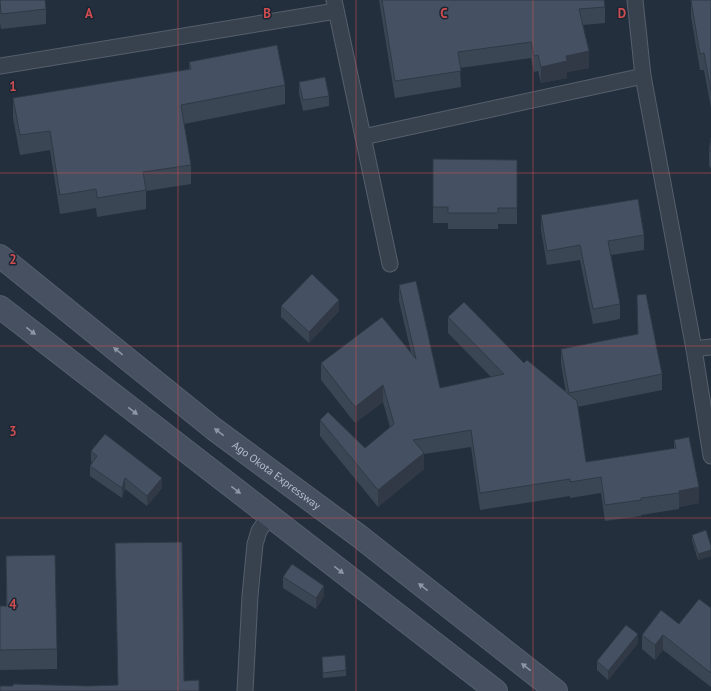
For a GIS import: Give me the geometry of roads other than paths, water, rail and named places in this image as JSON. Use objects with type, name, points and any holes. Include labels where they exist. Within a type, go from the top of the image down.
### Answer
[{"type":"main road","name":"Ago Okota Expressway","points":[[0,256],[214,429],[359,536],[556,691]]},
{"type":"main road","points":[[0,307],[496,691]]},
{"type":"street","points":[[635,0],[643,76],[694,349],[711,456]]},
{"type":"street","points":[[0,66],[335,6],[390,264]]},
{"type":"street","points":[[363,137],[643,76]]},
{"type":"street","points":[[694,349],[711,347]]},
{"type":"street","points":[[245,691],[254,544],[259,531],[269,516]]}]
